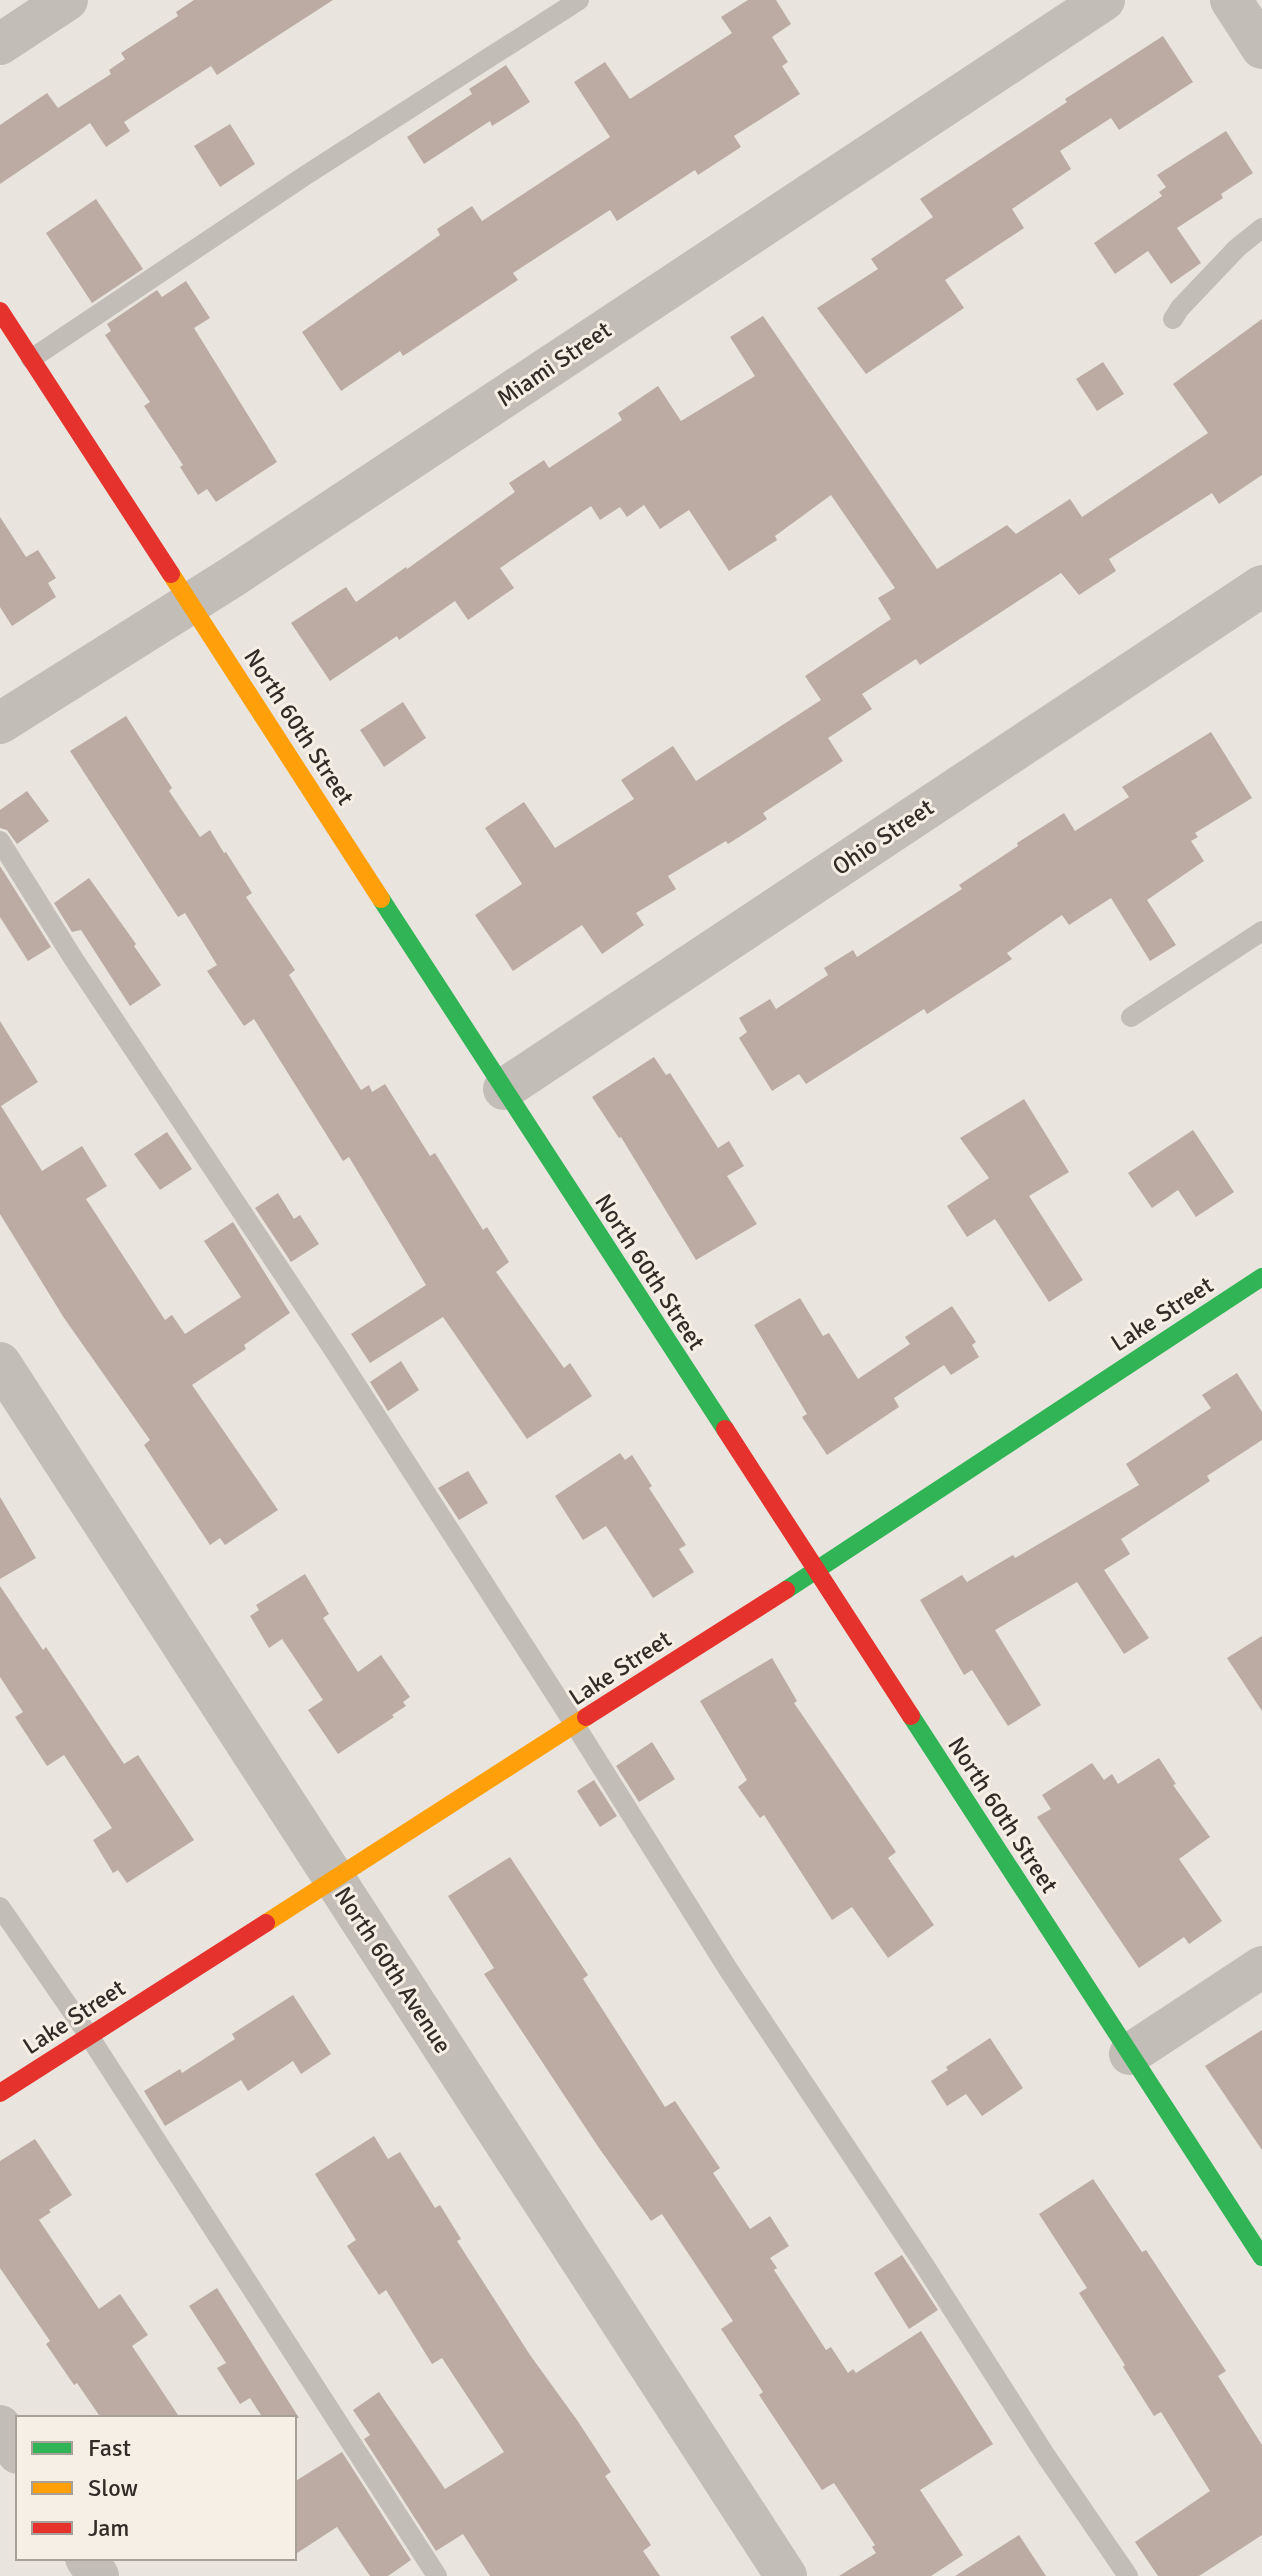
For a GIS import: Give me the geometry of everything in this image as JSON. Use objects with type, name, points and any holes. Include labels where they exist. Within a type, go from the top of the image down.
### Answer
[{"type":"street","points":[[0,44],[67,0]]},
{"type":"street","name":"Miami Street","points":[[0,723],[246,569],[1104,0]]},
{"type":"street","points":[[1231,0],[1262,48]]},
{"type":"street","name":"North 60th Street","points":[[0,311],[1262,2257]]},
{"type":"street","name":"Ohio Street","points":[[504,1089],[1262,586]]},
{"type":"street","name":"Lake Street","points":[[0,2093],[815,1571],[1262,1277]]},
{"type":"street","name":"North 60th Avenue","points":[[0,1363],[786,2576]]},
{"type":"street","points":[[1130,2054],[1262,1967]]},
{"type":"street","points":[[0,2426],[16,2450]]},
{"type":"lane","points":[[31,359],[306,175],[579,0]]},
{"type":"lane","points":[[1173,319],[1237,248],[1262,228]]},
{"type":"lane","points":[[0,841],[73,958],[346,1368],[728,1969],[923,2263],[1046,2456],[1128,2576]]},
{"type":"lane","points":[[1131,1017],[1262,931]]},
{"type":"lane","points":[[0,1907],[89,2036],[437,2576]]},
{"type":"building","points":[[194,0],[333,0],[217,75],[211,66],[124,122],[130,131],[106,147],[90,123],[0,184],[0,125],[47,93],[58,108],[111,74],[109,70],[125,59],[121,53],[178,16],[176,12]]},
{"type":"building","points":[[748,0],[776,0],[791,24],[772,37],[788,62],[782,66],[800,94],[734,136],[741,147],[698,175],[695,170],[617,221],[610,210],[513,273],[518,280],[403,356],[400,351],[341,391],[302,332],[440,235],[437,229],[472,206],[482,221],[610,137],[574,82],[605,62],[630,99],[732,33],[721,17]]},
{"type":"building","points":[[1163,36],[1193,82],[1119,130],[1111,118],[1060,151],[1071,169],[1012,209],[1024,228],[945,280],[964,308],[866,374],[817,308],[878,269],[871,259],[933,217],[920,199]]},
{"type":"building","points":[[506,65],[530,102],[492,126],[490,121],[424,164],[407,137],[472,94],[469,89]]},
{"type":"building","points":[[230,124],[255,164],[220,187],[194,146]]},
{"type":"building","points":[[1226,131],[1253,173],[1221,194],[1223,198],[1177,228],[1201,263],[1171,284],[1148,251],[1115,274],[1094,243],[1162,196],[1159,192],[1166,187],[1157,175]]},
{"type":"building","points":[[96,199],[143,269],[92,303],[46,233]]},
{"type":"building","points":[[186,281],[210,318],[194,328],[277,462],[216,502],[207,489],[198,495],[180,467],[183,465],[144,406],[150,402],[105,335],[111,331],[107,324],[157,290],[162,297]]},
{"type":"building","points":[[763,316],[937,569],[1007,525],[1016,534],[1070,499],[1082,517],[1208,433],[1173,384],[1262,319],[1262,475],[1219,504],[1212,493],[1109,559],[1116,571],[1079,595],[1061,573],[920,665],[916,659],[862,694],[872,709],[828,738],[843,761],[763,813],[767,819],[668,876],[676,889],[636,913],[644,925],[602,954],[582,925],[513,971],[475,915],[522,884],[485,828],[524,802],[555,848],[634,799],[621,780],[673,746],[696,781],[821,700],[805,676],[891,619],[878,598],[895,588],[831,495],[775,536],[777,540],[729,571],[689,510],[660,529],[644,505],[627,517],[620,507],[600,520],[591,506],[500,568],[514,588],[468,620],[455,601],[399,640],[397,636],[330,681],[291,623],[346,587],[356,602],[515,492],[509,483],[544,460],[549,468],[622,420],[618,413],[658,386],[681,421],[755,376],[730,337]]},
{"type":"building","points":[[1103,362],[1124,394],[1097,411],[1076,379]]},
{"type":"building","points":[[0,517],[26,557],[38,550],[56,578],[48,583],[56,597],[12,626],[0,607]]},
{"type":"building","points":[[403,702],[426,738],[384,767],[360,730]]},
{"type":"building","points":[[126,716],[172,788],[169,791],[200,837],[210,830],[252,893],[246,897],[295,970],[289,975],[361,1090],[369,1085],[372,1092],[385,1084],[430,1156],[435,1153],[483,1230],[487,1227],[509,1262],[496,1272],[564,1368],[570,1363],[592,1396],[527,1439],[443,1317],[370,1363],[351,1334],[426,1285],[349,1157],[343,1161],[254,1019],[244,1026],[207,971],[217,965],[185,913],[178,917],[70,751]]},
{"type":"building","points":[[1211,732],[1252,798],[1195,833],[1198,837],[1191,841],[1204,861],[1147,900],[1176,945],[1150,961],[1111,898],[1069,925],[1062,915],[1007,953],[1012,959],[927,1014],[924,1009],[806,1084],[799,1074],[772,1091],[739,1038],[747,1032],[739,1018],[770,999],[776,1009],[828,975],[824,968],[853,950],[857,957],[962,889],[959,885],[1064,813],[1075,831],[1129,797],[1122,787]]},
{"type":"building","points":[[27,791],[49,821],[17,844],[7,830],[0,828],[0,810]]},
{"type":"building","points":[[0,866],[51,947],[28,961],[0,917]]},
{"type":"building","points":[[89,878],[161,985],[130,1006],[81,930],[72,932],[54,903]]},
{"type":"building","points":[[0,1021],[38,1082],[1,1106],[42,1171],[82,1146],[107,1186],[86,1199],[165,1320],[172,1315],[185,1334],[241,1297],[204,1241],[233,1222],[290,1313],[244,1345],[246,1349],[192,1385],[278,1510],[225,1545],[220,1538],[210,1545],[144,1445],[150,1440],[64,1318],[0,1214]]},
{"type":"building","points":[[654,1057],[666,1075],[670,1073],[718,1148],[729,1141],[744,1166],[727,1176],[757,1224],[696,1260],[621,1137],[592,1097]]},
{"type":"building","points":[[1024,1099],[1069,1172],[1029,1196],[1083,1280],[1049,1302],[995,1219],[967,1237],[947,1206],[989,1178],[960,1138]]},
{"type":"building","points":[[1193,1130],[1234,1192],[1196,1217],[1178,1190],[1152,1208],[1128,1173]]},
{"type":"building","points":[[167,1132],[192,1169],[160,1190],[134,1154]]},
{"type":"building","points":[[278,1193],[294,1219],[300,1215],[319,1244],[291,1262],[255,1208]]},
{"type":"building","points":[[800,1298],[823,1336],[829,1333],[858,1379],[910,1344],[905,1337],[952,1306],[976,1342],[972,1345],[979,1357],[951,1375],[944,1365],[894,1398],[899,1407],[827,1455],[802,1417],[807,1414],[754,1325]]},
{"type":"building","points":[[401,1361],[419,1390],[388,1411],[370,1382]]},
{"type":"building","points":[[1237,1373],[1262,1412],[1262,1440],[1207,1476],[1210,1481],[1121,1539],[1130,1554],[1104,1570],[1149,1638],[1124,1654],[1077,1582],[995,1630],[1041,1705],[1008,1726],[972,1670],[964,1675],[920,1600],[962,1575],[967,1582],[1013,1555],[1015,1558],[1139,1485],[1126,1464],[1211,1408],[1202,1395]]},
{"type":"building","points":[[620,1453],[625,1460],[632,1455],[652,1486],[649,1488],[686,1545],[679,1549],[694,1572],[653,1598],[606,1526],[583,1540],[555,1496]]},
{"type":"building","points":[[468,1471],[488,1503],[459,1520],[438,1488]]},
{"type":"building","points":[[0,1497],[36,1558],[0,1579]]},
{"type":"building","points":[[305,1574],[329,1614],[323,1618],[358,1672],[381,1655],[410,1697],[403,1702],[406,1706],[392,1715],[394,1717],[338,1754],[308,1710],[323,1700],[282,1639],[269,1648],[250,1616],[259,1610],[256,1605]]},
{"type":"building","points":[[0,1586],[43,1650],[46,1647],[124,1764],[138,1755],[194,1840],[127,1883],[118,1870],[113,1873],[93,1840],[112,1828],[64,1755],[47,1766],[15,1717],[23,1712],[0,1677]]},
{"type":"building","points":[[1262,1636],[1262,1711],[1227,1658]]},
{"type":"building","points":[[772,1658],[797,1701],[794,1703],[896,1852],[888,1858],[934,1925],[888,1958],[852,1907],[832,1920],[764,1815],[760,1818],[738,1787],[747,1780],[700,1701]]},
{"type":"building","points":[[652,1742],[675,1779],[639,1802],[616,1766]]},
{"type":"building","points":[[1159,1758],[1176,1784],[1173,1785],[1210,1837],[1179,1859],[1222,1921],[1189,1944],[1184,1937],[1139,1968],[1037,1817],[1051,1809],[1042,1795],[1092,1763],[1104,1780],[1112,1774],[1118,1784]]},
{"type":"building","points":[[594,1780],[617,1816],[600,1827],[577,1791]]},
{"type":"building","points":[[510,1857],[588,1975],[583,1979],[665,2107],[675,2101],[720,2168],[713,2173],[750,2229],[770,2216],[789,2246],[770,2258],[777,2268],[774,2270],[826,2350],[831,2347],[848,2373],[853,2369],[856,2373],[921,2331],[993,2444],[920,2490],[963,2555],[931,2576],[839,2576],[876,2553],[872,2547],[875,2545],[834,2483],[822,2490],[759,2395],[763,2392],[721,2329],[733,2321],[662,2214],[651,2221],[484,1974],[494,1968],[448,1896]]},
{"type":"building","points":[[293,1995],[331,2054],[301,2074],[293,2061],[248,2091],[241,2080],[165,2126],[144,2091],[180,2069],[182,2073],[235,2039],[232,2034]]},
{"type":"building","points":[[1262,2030],[1262,2150],[1205,2066]]},
{"type":"building","points":[[990,2038],[1023,2088],[982,2116],[966,2094],[947,2106],[931,2081],[948,2070],[946,2067]]},
{"type":"building","points":[[374,2136],[388,2159],[400,2152],[435,2208],[440,2205],[461,2239],[457,2241],[530,2355],[611,2472],[605,2476],[651,2545],[643,2551],[660,2576],[490,2576],[463,2534],[436,2551],[364,2439],[370,2435],[353,2410],[379,2392],[445,2489],[504,2452],[442,2358],[432,2364],[386,2290],[379,2295],[347,2246],[356,2240],[315,2174]]},
{"type":"building","points":[[35,2139],[72,2195],[39,2220],[99,2309],[120,2294],[148,2335],[132,2346],[179,2416],[100,2416],[77,2383],[74,2385],[46,2344],[50,2341],[0,2268],[0,2161]]},
{"type":"building","points":[[1093,2179],[1142,2252],[1146,2250],[1226,2371],[1218,2376],[1262,2445],[1262,2535],[1199,2576],[1158,2576],[1135,2542],[1210,2491],[1161,2412],[1154,2416],[1123,2367],[1125,2365],[1079,2293],[1087,2288],[1039,2214]]},
{"type":"building","points":[[902,2255],[938,2310],[909,2329],[874,2273]]},
{"type":"building","points":[[217,2288],[299,2418],[262,2416],[250,2398],[240,2404],[217,2368],[226,2363],[189,2306]]},
{"type":"building","points":[[342,2452],[411,2560],[388,2576],[370,2576],[337,2527],[296,2554],[296,2481]]},
{"type":"building","points":[[1019,2535],[1046,2576],[955,2576]]},
{"type":"traffic: fast","points":[[381,899],[725,1429]]},
{"type":"traffic: fast","points":[[786,1590],[1262,1277]]},
{"type":"traffic: fast","points":[[911,1716],[1262,2257]]},
{"type":"traffic: slow","points":[[171,574],[381,899]]},
{"type":"traffic: slow","points":[[266,1923],[586,1717]]},
{"type":"traffic: jam","points":[[0,311],[171,574]]},
{"type":"traffic: jam","points":[[725,1429],[911,1716]]},
{"type":"traffic: jam","points":[[586,1717],[786,1590]]},
{"type":"traffic: jam","points":[[0,2093],[266,1923]]}]
